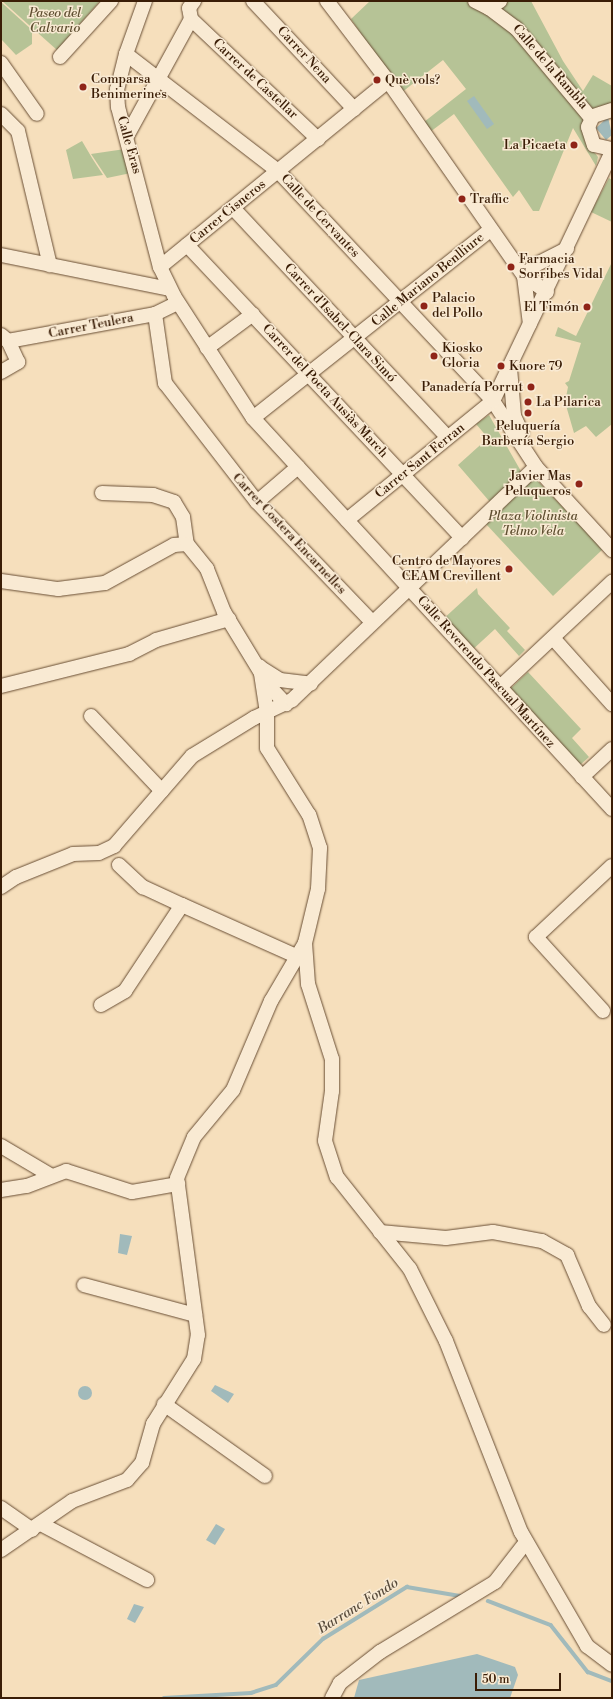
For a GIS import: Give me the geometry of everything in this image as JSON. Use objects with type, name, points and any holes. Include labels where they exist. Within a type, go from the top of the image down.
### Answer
[{"type":"street","points":[[60,56],[112,1]]},
{"type":"street","name":"Calle Eras","points":[[145,1],[126,54],[117,89],[118,108],[127,136],[160,267]]},
{"type":"street","points":[[127,136],[191,19],[189,8],[194,1]]},
{"type":"street","name":"Carrer Nena","points":[[253,1],[354,109]]},
{"type":"street","points":[[327,1],[388,81],[490,230],[524,276],[546,292]]},
{"type":"street","name":"Calle de la Rambla","points":[[475,1],[496,4],[591,118]]},
{"type":"street","name":"Carrer de Castellar","points":[[191,19],[318,139]]},
{"type":"street","name":"Calle de Cervantes","points":[[126,54],[278,171],[493,401]]},
{"type":"street","points":[[1,63],[37,114]]},
{"type":"street","name":"Carrer Cisneros","points":[[160,267],[388,81]]},
{"type":"street","points":[[493,401],[530,330],[612,150],[600,148],[590,140],[588,127],[591,118],[599,112],[612,110]]},
{"type":"street","points":[[1,114],[18,131],[50,265]]},
{"type":"street","name":"Carrer d'Isabel-Clara Simó","points":[[233,208],[447,438]]},
{"type":"street","name":"Calle Mariano Benlliure","points":[[253,418],[356,339],[399,302],[490,230]]},
{"type":"street","name":"Carrer del Poeta Ausiàs March","points":[[188,245],[462,538]]},
{"type":"street","points":[[524,276],[534,265],[567,249]]},
{"type":"street","points":[[1,255],[170,289]]},
{"type":"street","name":"Calle Reverendo Pascual Martínez","points":[[160,267],[178,303],[253,418],[612,809]]},
{"type":"street","points":[[524,276],[530,301],[530,330]]},
{"type":"street","name":"Carrer Teulera","points":[[4,338],[155,314],[178,303]]},
{"type":"street","name":"Carrer Costera Encarnelles","points":[[155,314],[165,383],[257,502],[372,622]]},
{"type":"street","points":[[207,348],[253,314]]},
{"type":"street","points":[[1,372],[18,362],[4,338]]},
{"type":"street","points":[[510,368],[514,416],[536,466]]},
{"type":"street","points":[[493,401],[514,416]]},
{"type":"street","points":[[493,401],[536,466],[612,550]]},
{"type":"street","name":"Carrer Sant Ferran","points":[[347,520],[493,401]]},
{"type":"street","points":[[1,887],[16,877],[73,854],[100,852],[114,846],[192,756],[289,702],[311,684],[408,587],[462,538],[536,466]]},
{"type":"street","points":[[257,502],[298,467]]},
{"type":"street","points":[[102,493],[153,495],[174,502],[183,517],[187,544],[207,569],[228,619],[260,667],[269,686],[289,702]]},
{"type":"street","points":[[1,581],[58,589],[105,583],[174,545],[187,544]]},
{"type":"street","points":[[500,687],[612,582]]},
{"type":"street","points":[[1,686],[129,654],[156,640],[228,619]]},
{"type":"street","points":[[553,638],[612,704]]},
{"type":"street","points":[[260,667],[280,680],[311,684]]},
{"type":"street","points":[[1,1550],[37,1527],[72,1501],[126,1480],[142,1463],[153,1424],[164,1404],[194,1360],[198,1335],[178,1184],[180,1167],[194,1137],[233,1090],[271,1001],[305,943],[318,889],[320,848],[309,815],[267,748],[267,714],[260,667]]},
{"type":"street","points":[[280,680],[289,702]]},
{"type":"street","points":[[91,716],[162,791]]},
{"type":"street","points":[[582,777],[612,749]]},
{"type":"street","points":[[119,865],[143,887],[298,956]]},
{"type":"street","points":[[603,1011],[536,937],[612,866]]},
{"type":"street","points":[[101,1005],[126,990],[182,905]]},
{"type":"street","points":[[305,943],[308,984],[332,1059],[332,1091],[325,1141],[337,1177],[410,1269],[446,1342],[526,1542],[587,1646],[612,1665]]},
{"type":"street","points":[[1,1146],[50,1175]]},
{"type":"street","points":[[1,1190],[27,1186],[50,1175],[74,1172],[132,1192],[178,1184]]},
{"type":"street","points":[[380,1232],[446,1238],[493,1232],[542,1241],[567,1255],[589,1306],[604,1325]]},
{"type":"street","points":[[84,1285],[195,1315]]},
{"type":"street","points":[[164,1404],[265,1476]]},
{"type":"street","points":[[1,1508],[147,1580]]},
{"type":"street","points":[[332,1698],[340,1683],[380,1652],[495,1582],[526,1542]]},
{"type":"green space","name":"Paseo del Calvario","points":[[2,1],[100,1],[57,50]]},
{"type":"green space","points":[[370,1],[531,1],[563,61],[583,91],[593,75],[612,86],[612,105],[595,108],[583,126],[585,140],[598,157],[596,166],[573,128],[539,211],[533,211],[519,190],[513,197],[454,114],[430,132],[424,122],[466,89],[443,60],[401,93],[351,19]]},
{"type":"green space","points":[[1,2],[32,30],[32,44],[16,55],[1,39]]},
{"type":"green space","points":[[82,141],[103,175],[73,179],[66,150]]},
{"type":"green space","points":[[125,149],[131,173],[107,178],[91,154]]},
{"type":"green space","points":[[609,178],[612,180],[612,222],[591,212]]},
{"type":"green space","points":[[612,262],[612,424],[596,437],[586,426],[574,433],[565,402],[568,387],[565,383],[569,381],[581,343],[555,336],[558,327],[576,336]]},
{"type":"green space","points":[[489,415],[522,473],[490,502],[458,465],[488,438],[476,424]]},
{"type":"green space","name":"Plaza Violinista Telmo Vela","points":[[533,476],[603,549],[553,596],[485,523]]},
{"type":"green space","points":[[477,588],[478,594],[510,628],[507,631],[525,650],[519,656],[495,629],[470,652],[441,621]]},
{"type":"green space","points":[[528,672],[581,729],[572,738],[589,757],[580,765],[510,689]]},
{"type":"water","points":[[474,96],[494,124],[487,129],[467,101]]},
{"type":"water","points":[[608,117],[612,135],[606,140],[596,128]]},
{"type":"water","points":[[120,1234],[132,1236],[127,1255],[118,1253]]},
{"type":"water","points":[[215,1385],[234,1394],[228,1403],[211,1391]]},
{"type":"water","points":[[82,1386],[88,1386],[92,1390],[92,1396],[88,1400],[82,1400],[78,1396],[78,1390]]},
{"type":"water","points":[[216,1524],[225,1529],[215,1545],[206,1540]]},
{"type":"water","points":[[134,1604],[144,1607],[135,1623],[127,1619]]},
{"type":"water","points":[[477,1654],[515,1667],[518,1675],[510,1698],[354,1698],[359,1680]]},
{"type":"waterway","name":"Barranc Fondo","points":[[164,1698],[251,1693],[276,1685],[323,1639],[407,1587],[461,1596]]},
{"type":"waterway","points":[[488,1601],[551,1625],[588,1672],[612,1681]]},
{"type":"place","name":"Què vols?","points":[[377,80]]},
{"type":"place","name":"Comparsa Benimerines","points":[[83,87]]},
{"type":"place","name":"La Picaeta","points":[[574,145]]},
{"type":"place","name":"Traffic","points":[[462,199]]},
{"type":"place","name":"Farmacia Sorribes Vidal","points":[[511,267]]},
{"type":"place","name":"Palacio del Pollo","points":[[424,306]]},
{"type":"place","name":"El Timón","points":[[587,307]]},
{"type":"place","name":"Kiosko Gloria","points":[[434,356]]},
{"type":"place","name":"Kuore 79","points":[[501,366]]},
{"type":"place","name":"Panadería Porrut","points":[[531,387]]},
{"type":"place","name":"La Pilarica","points":[[528,402]]},
{"type":"place","name":"Peluquería Barbería Sergio","points":[[528,413]]},
{"type":"place","name":"Javier Mas Peluqueros","points":[[579,484]]},
{"type":"place","name":"Centro de Mayores CEAM Crevillent","points":[[509,569]]}]
